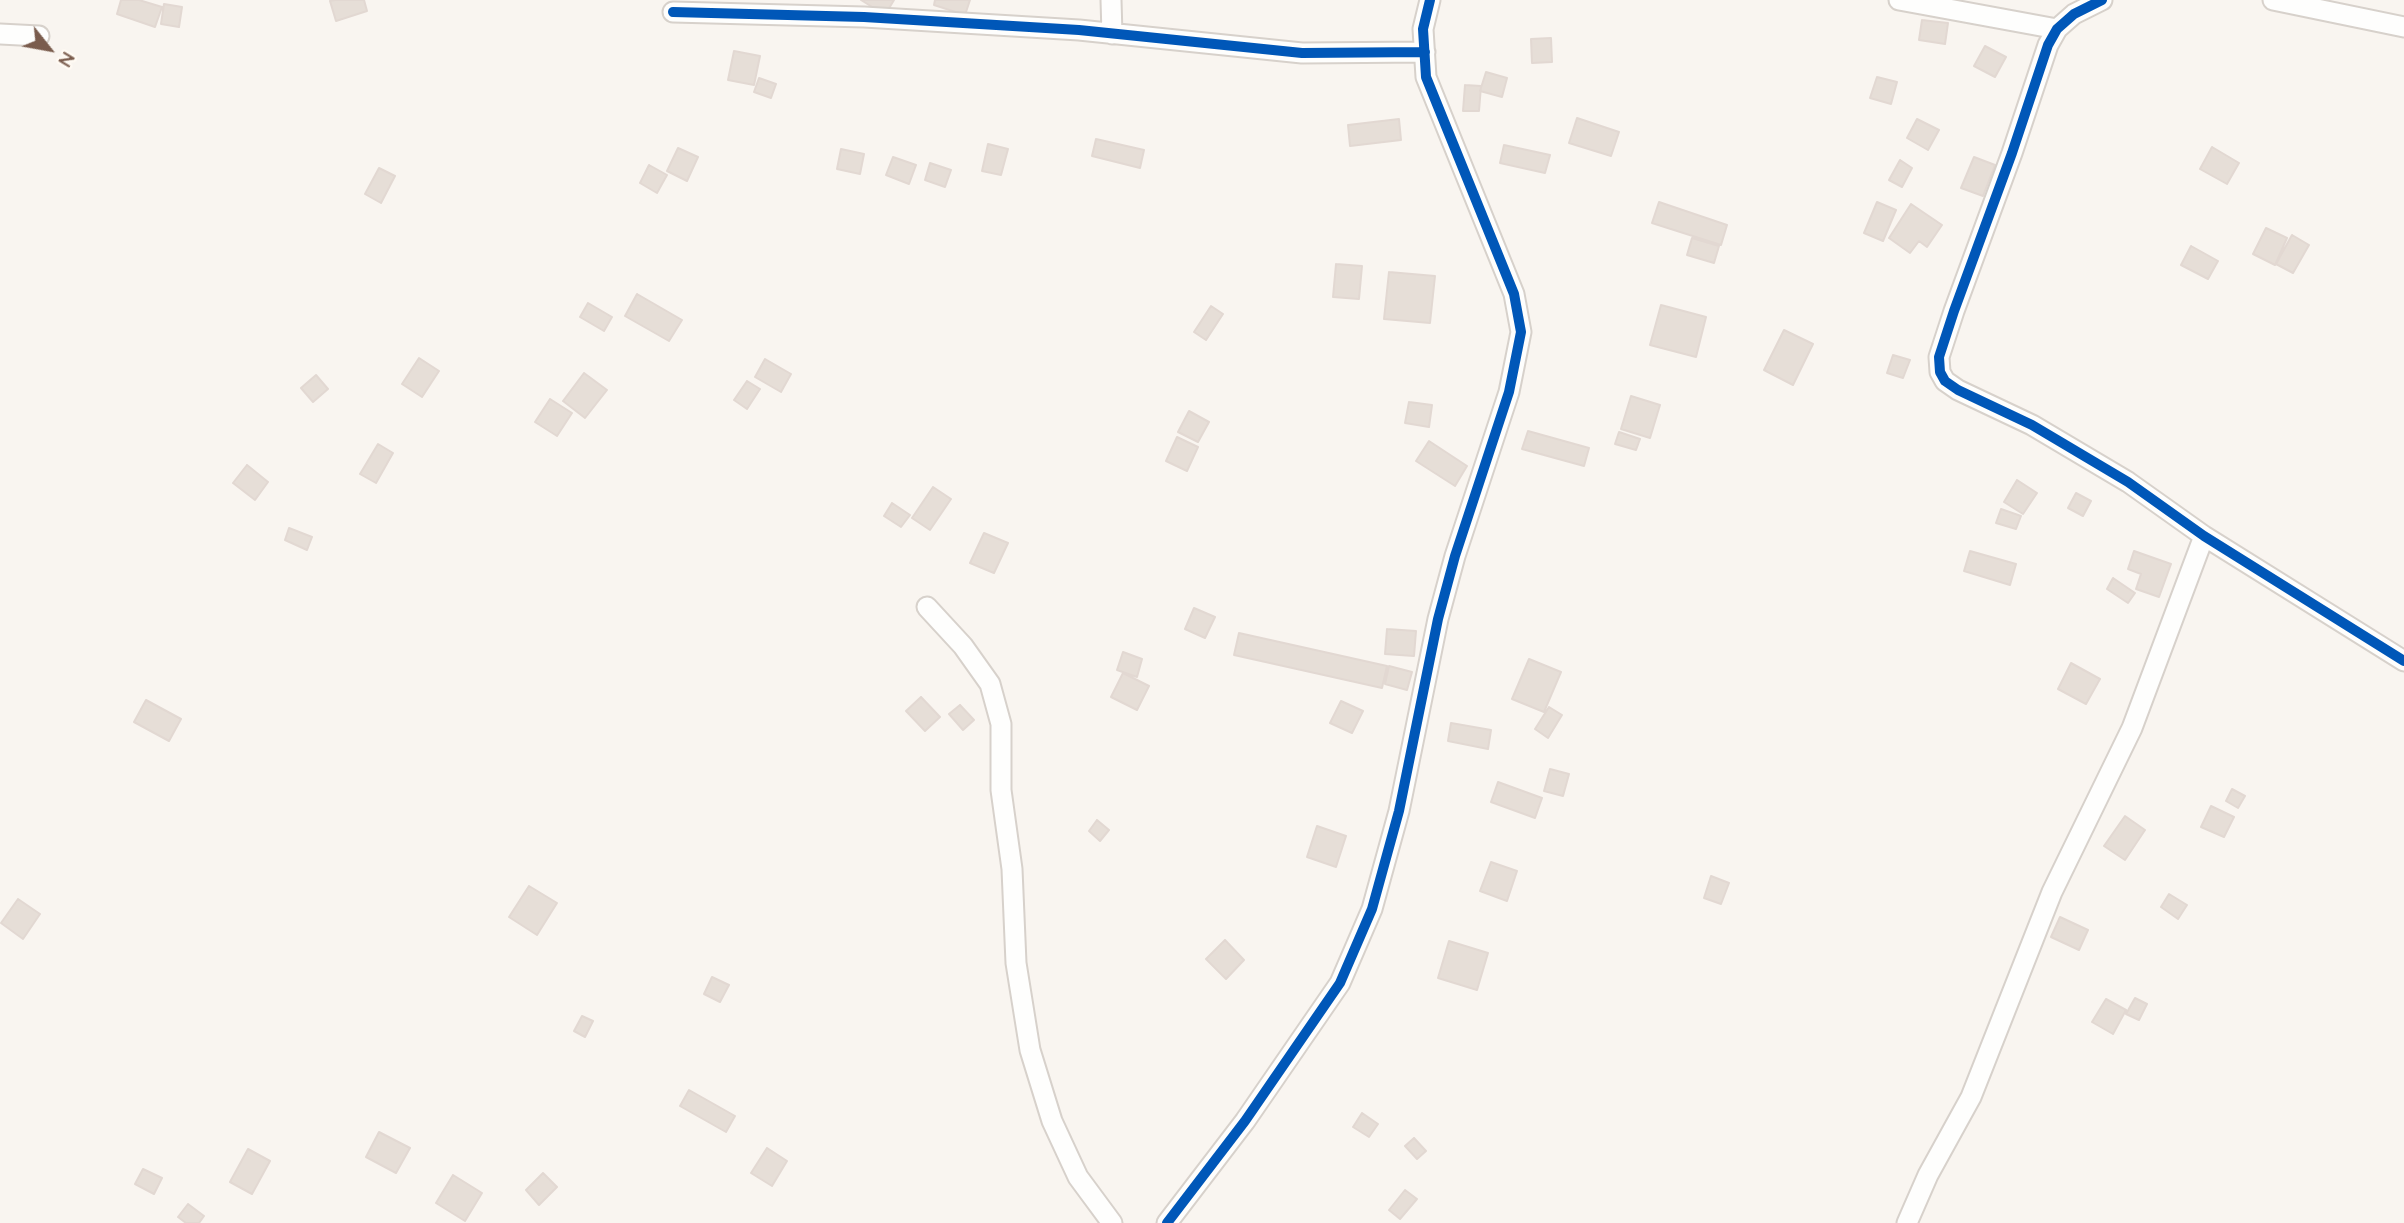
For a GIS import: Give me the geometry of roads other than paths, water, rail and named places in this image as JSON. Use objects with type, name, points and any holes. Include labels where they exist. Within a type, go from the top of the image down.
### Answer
[{"type":"street","points":[[1111,0],[1112,34]]},
{"type":"street","points":[[1167,1223],[1260,1099],[1340,983],[1372,909],[1399,811],[1438,619],[1455,556],[1509,392],[1521,332],[1514,294],[1426,77],[1423,29],[1430,0]]},
{"type":"street","points":[[1899,0],[2057,29]]},
{"type":"street","points":[[2102,0],[2074,15],[2057,29],[2038,72],[2012,153],[1939,356],[1940,372],[1945,381],[1958,390],[2032,425],[2128,482],[2204,536],[2404,661]]},
{"type":"street","points":[[2273,0],[2404,27]]},
{"type":"street","points":[[673,12],[864,17],[1112,34],[1302,53],[1424,52]]},
{"type":"street","points":[[0,34],[38,36]]},
{"type":"street","points":[[1907,1223],[1928,1175],[1971,1097],[2052,892],[2132,728],[2204,536]]},
{"type":"street","points":[[927,607],[963,646],[990,684],[1001,724],[1001,790],[1012,869],[1016,963],[1030,1050],[1052,1121],[1078,1177],[1112,1223]]}]
